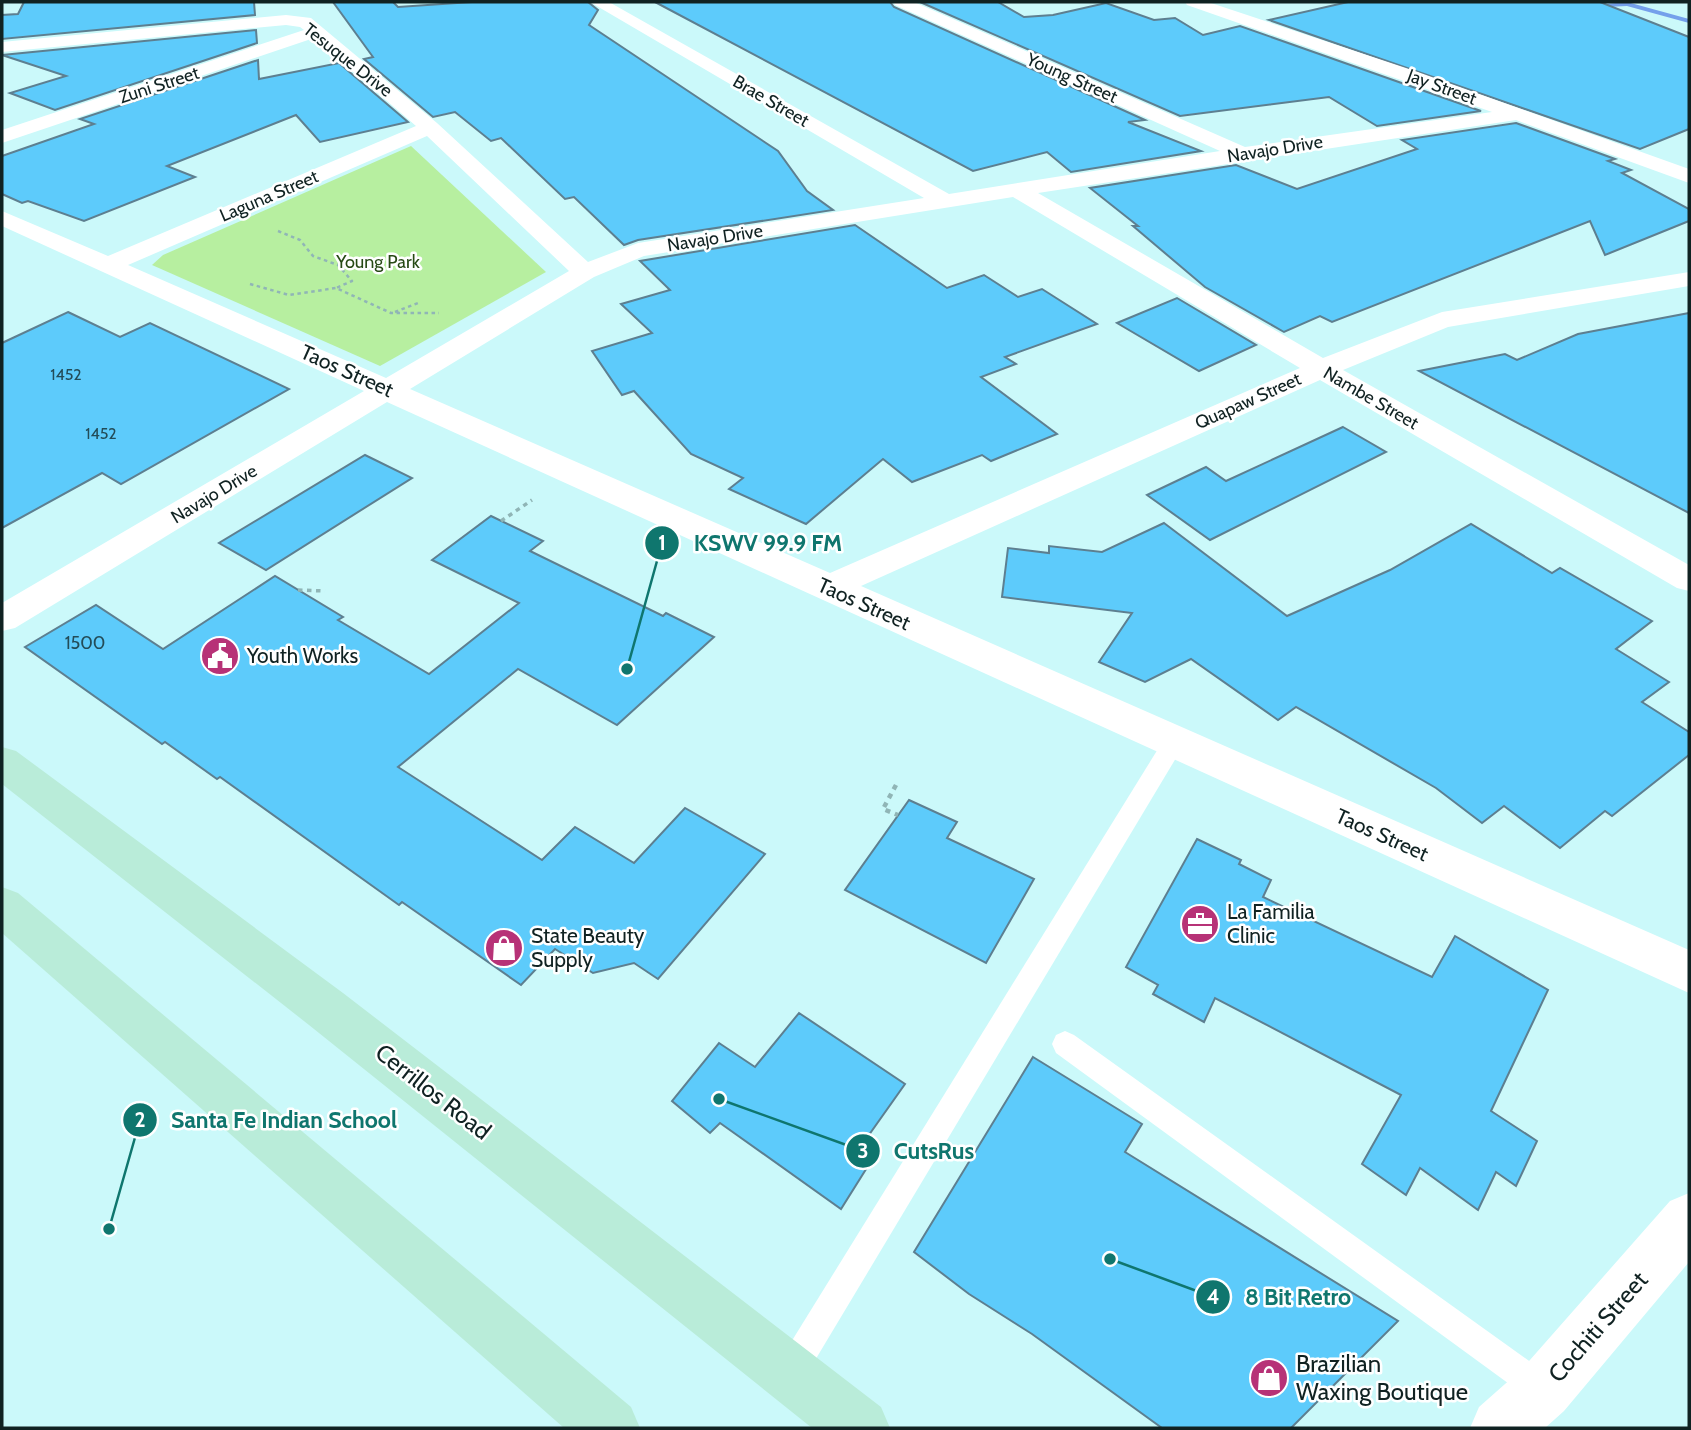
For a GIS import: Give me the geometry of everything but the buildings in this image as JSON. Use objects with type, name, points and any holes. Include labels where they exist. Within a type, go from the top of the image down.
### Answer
[{"type":"main road","name":"Cerrillos Road","points":[[2,762],[326,1009],[860,1428]]},
{"type":"main road","points":[[2,906],[610,1428]]},
{"type":"street","name":"Brae Street","points":[[598,2],[945,201]]},
{"type":"street","name":"Young Street","points":[[901,2],[1243,154]]},
{"type":"street","name":"Jay Street","points":[[1193,2],[1519,114],[1689,176]]},
{"type":"street","name":"Tesuque Drive","points":[[2,47],[286,20],[304,22],[430,127],[585,272]]},
{"type":"street","name":"Zuni Street","points":[[2,137],[317,32]]},
{"type":"street","name":"Navajo Drive","points":[[2,619],[585,272],[638,250],[1243,154],[1519,114]]},
{"type":"street","name":"Laguna Street","points":[[108,265],[430,127]]},
{"type":"street","points":[[1633,155],[1678,148]]},
{"type":"street","name":"Nambe Street","points":[[1018,191],[1689,580]]},
{"type":"street","name":"Taos Street","points":[[2,218],[1689,972]]},
{"type":"street","name":"Quapaw Street","points":[[827,587],[1321,369],[1442,320],[1689,279]]},
{"type":"street","name":"Cochiti Street","points":[[1500,1428],[1544,1390],[1689,1220]]},
{"type":"lane","points":[[790,1373],[1174,742]]},
{"type":"lane","points":[[1065,1044],[1544,1390]]},
{"type":"path","points":[[239,282],[289,295],[336,288],[352,281],[338,265],[313,256],[300,240],[274,230],[282,226]]},
{"type":"path","points":[[336,288],[391,313],[442,313]]},
{"type":"path","points":[[391,313],[418,303]]},
{"type":"path","points":[[501,521],[538,495]]},
{"type":"path","points":[[298,590],[325,591]]},
{"type":"path","points":[[896,785],[883,809],[898,815]]},
{"type":"green space","name":"Young Park","points":[[411,146],[546,272],[380,366],[152,265],[163,255]]},
{"type":"waterway","points":[[1585,6],[1627,4],[1689,21]]},
{"type":"place","name":"Youth Works","points":[[220,656]]},
{"type":"place","name":"KSWV 99.9 FM","points":[[627,669]]},
{"type":"place","name":"La Familia Clinic","points":[[1200,924]]},
{"type":"place","name":"State Beauty Supply","points":[[504,948]]},
{"type":"place","name":"CutsRus","points":[[719,1099]]},
{"type":"place","name":"Santa Fe Indian School","points":[[109,1229]]},
{"type":"place","name":"8 Bit Retro","points":[[1110,1259]]},
{"type":"place","name":"Brazilian Waxing Boutique","points":[[1269,1378]]}]
